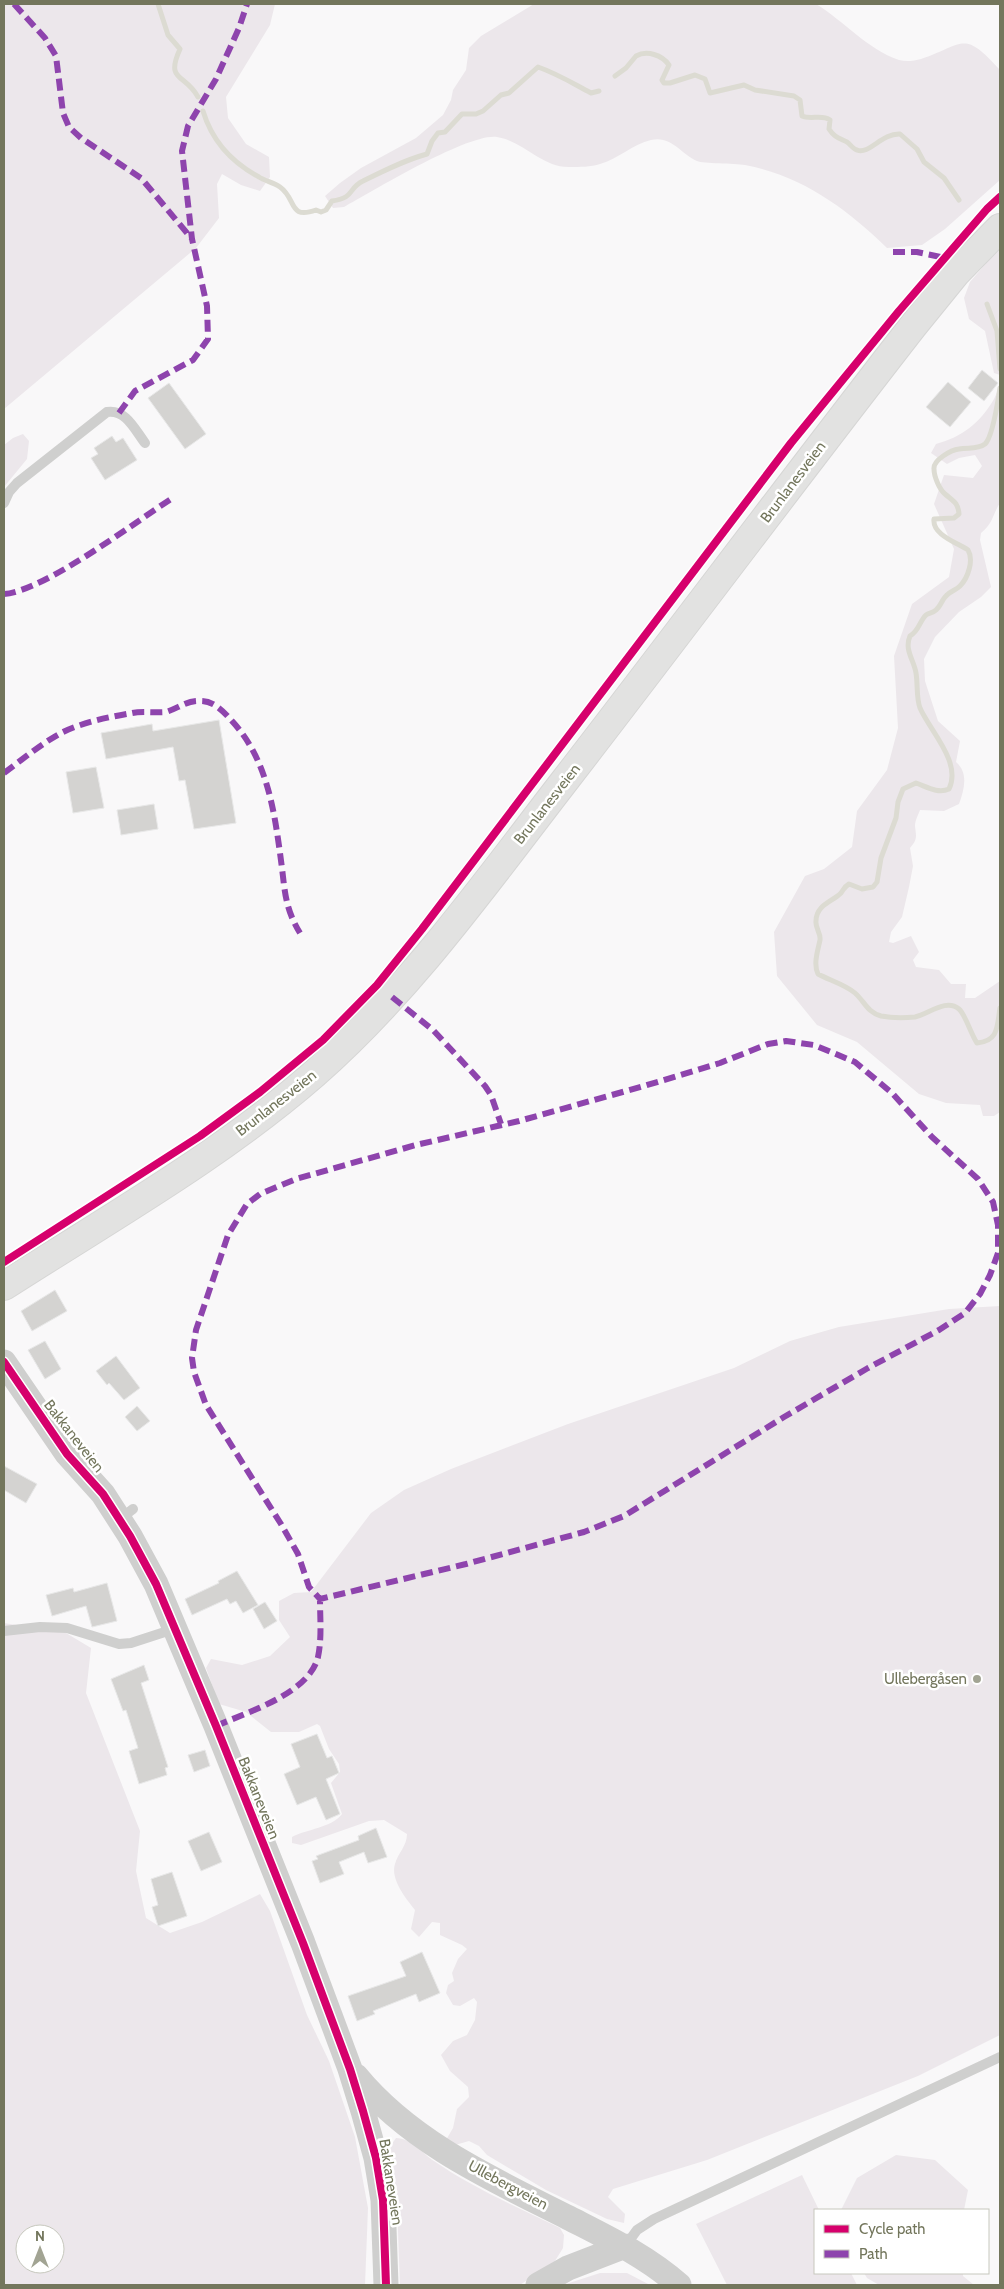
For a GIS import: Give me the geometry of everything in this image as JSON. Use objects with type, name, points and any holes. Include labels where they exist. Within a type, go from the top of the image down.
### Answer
[{"type":"main road","name":"Brunlanesveien","points":[[4,1286],[189,1167],[275,1106],[314,1074],[386,1003],[474,899],[913,326],[956,273],[1000,228]]},
{"type":"street","name":"Bakkaneveien","points":[[4,1363],[67,1454],[103,1494],[127,1514],[216,1726],[303,1943],[350,2069],[376,2158],[383,2200],[386,2285]]},
{"type":"street","name":"Ullebergveien","points":[[350,2069],[379,2102],[407,2126],[496,2181],[625,2246],[656,2266],[679,2285]]},
{"type":"street","points":[[538,2285],[568,2268],[625,2246]]},
{"type":"lane","points":[[4,503],[9,492],[17,483],[107,412],[119,413],[126,417],[145,443]]},
{"type":"lane","points":[[4,1631],[40,1627],[67,1628],[119,1644],[131,1643],[174,1629]]},
{"type":"lane","points":[[625,2246],[637,2230],[654,2219],[1000,2058]]},
{"type":"shaded area","points":[[4,4],[275,4],[270,25],[226,97],[228,118],[246,144],[269,157],[270,177],[260,191],[241,185],[222,174],[217,184],[219,218],[196,248],[4,409]]},
{"type":"shaded area","points":[[534,4],[816,4],[876,49],[899,60],[918,60],[956,45],[970,45],[988,57],[1000,70],[1000,180],[945,229],[922,245],[887,248],[839,207],[804,186],[766,170],[745,165],[697,161],[664,140],[658,139],[644,142],[600,164],[570,167],[550,163],[506,139],[497,137],[483,138],[443,153],[344,207],[333,208],[325,196],[340,183],[361,168],[416,138],[443,115],[451,100],[453,90],[466,70],[469,48],[481,36]]},
{"type":"shaded area","points":[[1000,247],[1000,375],[994,373],[985,331],[969,319],[964,298],[970,282]]},
{"type":"shaded area","points":[[1000,385],[1000,503],[985,530],[981,533],[980,540],[991,587],[981,597],[959,612],[935,637],[924,659],[925,681],[938,721],[960,741],[956,762],[963,771],[964,787],[959,804],[944,811],[920,810],[915,824],[915,840],[910,848],[913,866],[902,917],[891,932],[889,942],[893,943],[911,936],[919,952],[913,960],[916,967],[939,970],[951,984],[966,984],[965,998],[975,998],[1000,981],[1000,1112],[994,1116],[983,1116],[980,1105],[946,1103],[919,1094],[857,1042],[817,1025],[777,976],[774,932],[805,876],[824,869],[852,847],[857,811],[887,770],[898,728],[894,656],[912,604],[949,577],[954,549],[934,504],[944,475],[973,478],[982,466],[975,455],[959,458],[947,464],[931,453],[936,444],[970,428],[989,408]]},
{"type":"shaded area","points":[[23,434],[29,441],[27,459],[4,487],[4,445],[13,438]]},
{"type":"shaded area","points":[[1000,1306],[1000,2035],[918,2076],[707,2160],[613,2189],[608,2197],[625,2214],[624,2223],[607,2219],[546,2190],[487,2155],[479,2146],[469,2141],[455,2145],[446,2140],[453,2128],[457,2109],[469,2097],[468,2087],[450,2071],[441,2055],[453,2041],[467,2035],[475,2020],[477,2002],[474,1998],[460,2006],[453,2005],[446,1993],[448,1985],[454,1981],[452,1973],[458,1959],[467,1949],[440,1935],[440,1923],[432,1922],[419,1937],[411,1929],[415,1910],[400,1889],[394,1870],[396,1860],[406,1842],[407,1834],[384,1820],[369,1821],[301,1845],[292,1843],[292,1837],[332,1822],[342,1814],[331,1783],[340,1772],[339,1764],[329,1749],[320,1726],[317,1724],[299,1732],[271,1732],[246,1712],[219,1704],[206,1668],[211,1659],[242,1665],[270,1656],[290,1637],[279,1620],[279,1601],[294,1593],[311,1592],[371,1513],[404,1490],[451,1469],[568,1424],[734,1368],[790,1341],[839,1327],[949,1309]]},
{"type":"shaded area","points":[[4,1623],[66,1633],[91,1648],[86,1693],[140,1831],[136,1871],[146,1918],[170,1933],[202,1922],[260,1894],[270,1911],[307,2015],[329,2061],[355,2137],[368,2208],[365,2285],[4,2285]]},
{"type":"shaded area","points":[[396,2138],[407,2140],[434,2161],[480,2189],[560,2228],[564,2235],[563,2248],[555,2261],[520,2285],[400,2285],[397,2204],[389,2160],[389,2148]]},
{"type":"shaded area","points":[[896,2155],[935,2160],[968,2190],[964,2209],[842,2209],[857,2178]]},
{"type":"shaded area","points":[[802,2175],[819,2209],[814,2209],[814,2274],[852,2274],[857,2285],[727,2285],[696,2224]]},
{"type":"shaded area","points":[[600,2273],[627,2273],[650,2285],[563,2285]]},
{"type":"shaded area","points":[[865,2274],[963,2274],[974,2285],[879,2285],[867,2278]]},
{"type":"building","points":[[982,370],[998,383],[984,401],[968,388]]},
{"type":"building","points":[[948,382],[971,402],[950,427],[926,407]]},
{"type":"building","points":[[169,383],[206,434],[185,449],[148,398]]},
{"type":"building","points":[[112,436],[116,442],[123,438],[137,460],[105,480],[91,458],[98,454],[94,448]]},
{"type":"building","points":[[219,720],[236,823],[194,829],[185,780],[179,781],[173,747],[106,759],[101,733],[152,724],[153,731]]},
{"type":"building","points":[[96,767],[104,808],[73,813],[66,772]]},
{"type":"building","points":[[154,804],[158,829],[121,835],[117,810]]},
{"type":"building","points":[[55,1290],[67,1311],[32,1331],[21,1311]]},
{"type":"building","points":[[45,1341],[61,1369],[45,1379],[28,1350]]},
{"type":"building","points":[[116,1356],[140,1388],[124,1400],[109,1383],[107,1385],[96,1371]]},
{"type":"building","points":[[137,1406],[150,1421],[137,1431],[125,1417]]},
{"type":"building","points":[[4,1466],[37,1484],[26,1503],[4,1490]]},
{"type":"building","points":[[237,1571],[258,1605],[243,1613],[236,1601],[230,1604],[227,1599],[192,1615],[185,1599],[219,1583],[218,1581]]},
{"type":"building","points":[[107,1583],[117,1621],[92,1627],[86,1606],[52,1616],[46,1595],[73,1588],[74,1592]]},
{"type":"building","points":[[265,1602],[277,1621],[264,1629],[253,1609]]},
{"type":"building","points":[[144,1665],[149,1680],[141,1683],[168,1767],[165,1768],[167,1775],[139,1784],[129,1751],[138,1748],[126,1710],[123,1711],[111,1679]]},
{"type":"building","points":[[317,1734],[327,1758],[332,1756],[339,1773],[326,1779],[340,1814],[326,1820],[316,1797],[297,1805],[284,1774],[300,1767],[291,1744]]},
{"type":"building","points":[[205,1750],[210,1766],[194,1772],[188,1755]]},
{"type":"building","points":[[376,1828],[387,1857],[368,1863],[364,1852],[339,1862],[344,1874],[320,1883],[312,1861],[318,1859],[316,1856],[359,1840],[358,1836]]},
{"type":"building","points":[[209,1832],[222,1862],[201,1871],[188,1841]]},
{"type":"building","points":[[172,1872],[187,1916],[158,1926],[152,1907],[158,1905],[151,1879]]},
{"type":"building","points":[[422,1952],[440,1993],[419,2002],[416,1994],[373,2011],[375,2014],[357,2021],[348,1996],[406,1976],[400,1962]]},
{"type":"waterway","points":[[158,4],[168,35],[180,49],[176,60],[176,72],[193,89],[198,97]]},
{"type":"waterway","points":[[615,76],[626,68],[636,56],[645,53],[654,54],[669,65],[662,80],[664,83],[695,75],[705,79],[710,93],[744,85],[755,90],[794,96],[800,100],[802,116],[827,118],[830,120],[829,129],[833,134],[857,150],[862,151],[887,137],[900,134],[917,149],[924,162],[944,178],[959,200]]},
{"type":"waterway","points":[[203,111],[217,141],[240,165],[280,187],[297,210],[301,212],[316,210],[321,212],[326,210],[332,201],[344,198],[363,181],[427,154],[432,141],[438,133],[445,132],[462,114],[476,114],[483,111],[501,95],[509,93],[538,67],[591,93],[599,91]]},
{"type":"waterway","points":[[987,304],[997,331],[1000,369]]},
{"type":"waterway","points":[[1000,388],[993,426],[985,444],[979,447],[962,448],[952,451],[939,459],[934,466],[939,486],[956,504],[959,514],[954,518],[934,519],[934,525],[946,538],[968,550],[970,564],[968,574],[963,583],[950,592],[934,612],[926,615],[908,641],[916,673],[920,708],[943,747],[951,768],[952,779],[949,789],[941,791],[916,783],[903,789],[898,802],[896,818],[881,858],[877,882],[873,887],[862,889],[849,884],[841,893],[822,907],[817,916],[816,924],[820,935],[816,961],[818,974],[851,990],[876,1014],[898,1018],[915,1017],[943,1006],[954,1006],[959,1009],[966,1020],[977,1043],[984,1042],[993,1036],[996,1031],[1000,1008]]},
{"type":"marked path","points":[[14,4],[45,38],[56,56],[63,113],[69,127],[81,138],[141,178],[192,239]]},
{"type":"marked path","points":[[119,413],[135,391],[193,360],[208,339],[207,306],[192,239],[182,151],[188,126],[216,79],[239,28],[247,4]]},
{"type":"marked path","points":[[893,252],[917,252],[945,258]]},
{"type":"marked path","points":[[4,594],[21,590],[65,569],[171,499]]},
{"type":"marked path","points":[[4,773],[48,741],[79,725],[132,713],[166,712],[196,701],[206,701],[214,705],[226,714],[244,737],[262,771],[273,809],[287,902],[300,933]]},
{"type":"marked path","points":[[392,997],[433,1030],[485,1086],[491,1095],[501,1124]]},
{"type":"marked path","points":[[216,1726],[260,1708],[290,1691],[303,1681],[312,1670],[318,1657],[320,1643],[320,1599],[309,1587],[298,1554],[281,1524],[206,1405],[194,1372],[192,1358],[196,1330],[228,1235],[247,1204],[260,1194],[296,1179],[416,1145],[519,1121],[644,1086],[720,1063],[768,1044],[786,1041],[814,1045],[855,1062],[892,1093],[932,1137],[978,1179],[993,1202],[998,1225],[998,1253],[990,1275],[980,1294],[965,1313],[939,1330],[868,1368],[784,1417],[624,1516],[584,1532],[466,1564],[320,1599]]},
{"type":"cycle path","points":[[4,1262],[200,1136],[260,1092],[323,1040],[377,985],[422,929],[791,443],[899,311],[987,209],[1000,197]]},
{"type":"cycle path","points":[[4,1362],[67,1454],[103,1494],[130,1536],[156,1584],[216,1726],[303,1943],[350,2069],[363,2111],[376,2158],[383,2200],[386,2285]]},
{"type":"place","name":"Ullebergåsen","points":[[977,1679]]}]
